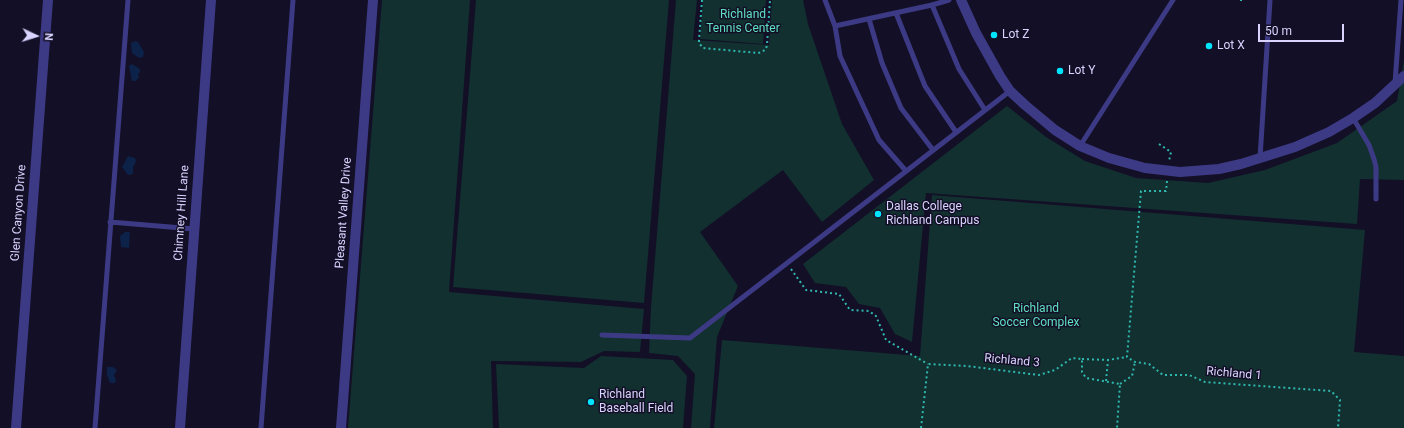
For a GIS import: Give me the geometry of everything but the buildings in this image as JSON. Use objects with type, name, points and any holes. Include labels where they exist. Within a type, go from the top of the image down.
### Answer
[{"type":"street","name":"Glen Canyon Drive","points":[[16,428],[48,0]]},
{"type":"street","name":"Chimney Hill Lane","points":[[180,428],[211,0]]},
{"type":"street","name":"Pleasant Valley Drive","points":[[341,428],[373,0]]},
{"type":"street","points":[[961,0],[976,33],[1010,91],[1025,105],[1055,130],[1080,146],[1109,158],[1145,168],[1192,172],[1219,169],[1260,158],[1302,144],[1329,132],[1375,103],[1404,76]]},
{"type":"lane","points":[[95,428],[128,0]]},
{"type":"lane","points":[[261,428],[293,0]]},
{"type":"lane","points":[[825,0],[835,26],[840,56],[879,140],[906,171]]},
{"type":"lane","points":[[835,26],[950,0]]},
{"type":"lane","points":[[1080,146],[1173,0]]},
{"type":"lane","points":[[1260,158],[1270,0]]},
{"type":"lane","points":[[1394,85],[1401,0]]},
{"type":"lane","points":[[932,5],[959,69],[985,110]]},
{"type":"lane","points":[[896,13],[925,86],[956,132]]},
{"type":"lane","points":[[869,19],[882,63],[901,108],[933,150]]},
{"type":"lane","points":[[602,335],[690,338],[1010,91]]},
{"type":"lane","points":[[1352,118],[1369,145],[1374,159],[1376,167],[1376,199]]},
{"type":"lane","points":[[110,222],[194,229]]},
{"type":"path","points":[[702,0],[698,40],[703,48],[758,53],[762,52],[767,45],[770,0]]},
{"type":"path","points":[[1159,144],[1171,152],[1170,161]]},
{"type":"path","points":[[1127,357],[1141,191],[1166,191],[1167,181]]},
{"type":"path","points":[[787,263],[806,290],[839,294],[850,310],[869,311],[876,316],[886,340],[928,364],[921,428]]},
{"type":"path","name":"Richland 3","points":[[928,364],[966,366],[1039,374],[1055,370],[1072,358],[1108,360],[1127,357]]},
{"type":"path","name":"Richland 1","points":[[1127,357],[1135,362],[1149,364],[1163,374],[1190,375],[1205,382],[1331,391],[1340,400],[1338,428]]},
{"type":"path","points":[[1082,359],[1082,372],[1086,378],[1120,384],[1132,376],[1135,362]]},
{"type":"path","points":[[1106,382],[1108,360]]},
{"type":"path","points":[[1117,428],[1120,384]]},
{"type":"green space","points":[[382,0],[470,0],[449,292],[644,309],[640,352],[604,351],[581,362],[491,361],[493,428],[348,428]]},
{"type":"green space","points":[[476,0],[669,0],[644,303],[453,287]]},
{"type":"green space","points":[[676,0],[697,0],[693,40],[769,45],[772,0],[803,0],[808,24],[842,124],[874,180],[822,222],[783,170],[700,232],[738,286],[717,337],[710,428],[691,428],[695,374],[678,356],[649,353],[651,307]]},
{"type":"green space","name":"Richland Tennis Center","points":[[703,0],[766,0],[763,44],[700,39]]},
{"type":"green space","points":[[1404,60],[1404,180],[1360,179],[1357,224],[926,193],[912,342],[895,334],[880,308],[859,304],[846,287],[815,283],[803,264],[1007,106],[1046,137],[1085,161],[1136,178],[1208,183],[1265,170],[1337,143],[1397,101]]},
{"type":"green space","name":"Richland Soccer Complex","points":[[932,195],[1365,230],[1354,352],[1404,356],[1404,428],[714,428],[722,340],[920,356]]},
{"type":"green space","name":"Richland Baseball Field","points":[[601,356],[673,360],[687,376],[683,428],[499,428],[496,364],[584,368]]},
{"type":"water","points":[[135,41],[138,42],[144,52],[143,57],[139,58],[132,53],[131,43]]},
{"type":"water","points":[[132,64],[140,69],[138,74],[139,77],[136,81],[132,81],[129,66]]},
{"type":"water","points":[[128,156],[135,158],[136,162],[133,167],[133,174],[128,175],[122,167]]},
{"type":"water","points":[[125,232],[130,232],[129,248],[121,247],[120,236]]},
{"type":"water","points":[[107,367],[113,367],[117,370],[114,375],[116,380],[115,383],[110,383],[107,375]]},
{"type":"place","name":"Lot Z","points":[[994,35]]},
{"type":"place","name":"Lot X","points":[[1209,46]]},
{"type":"place","name":"Lot Y","points":[[1060,71]]},
{"type":"place","name":"Dallas College Richland Campus","points":[[878,214]]},
{"type":"place","name":"Richland Baseball Field","points":[[591,402]]}]
